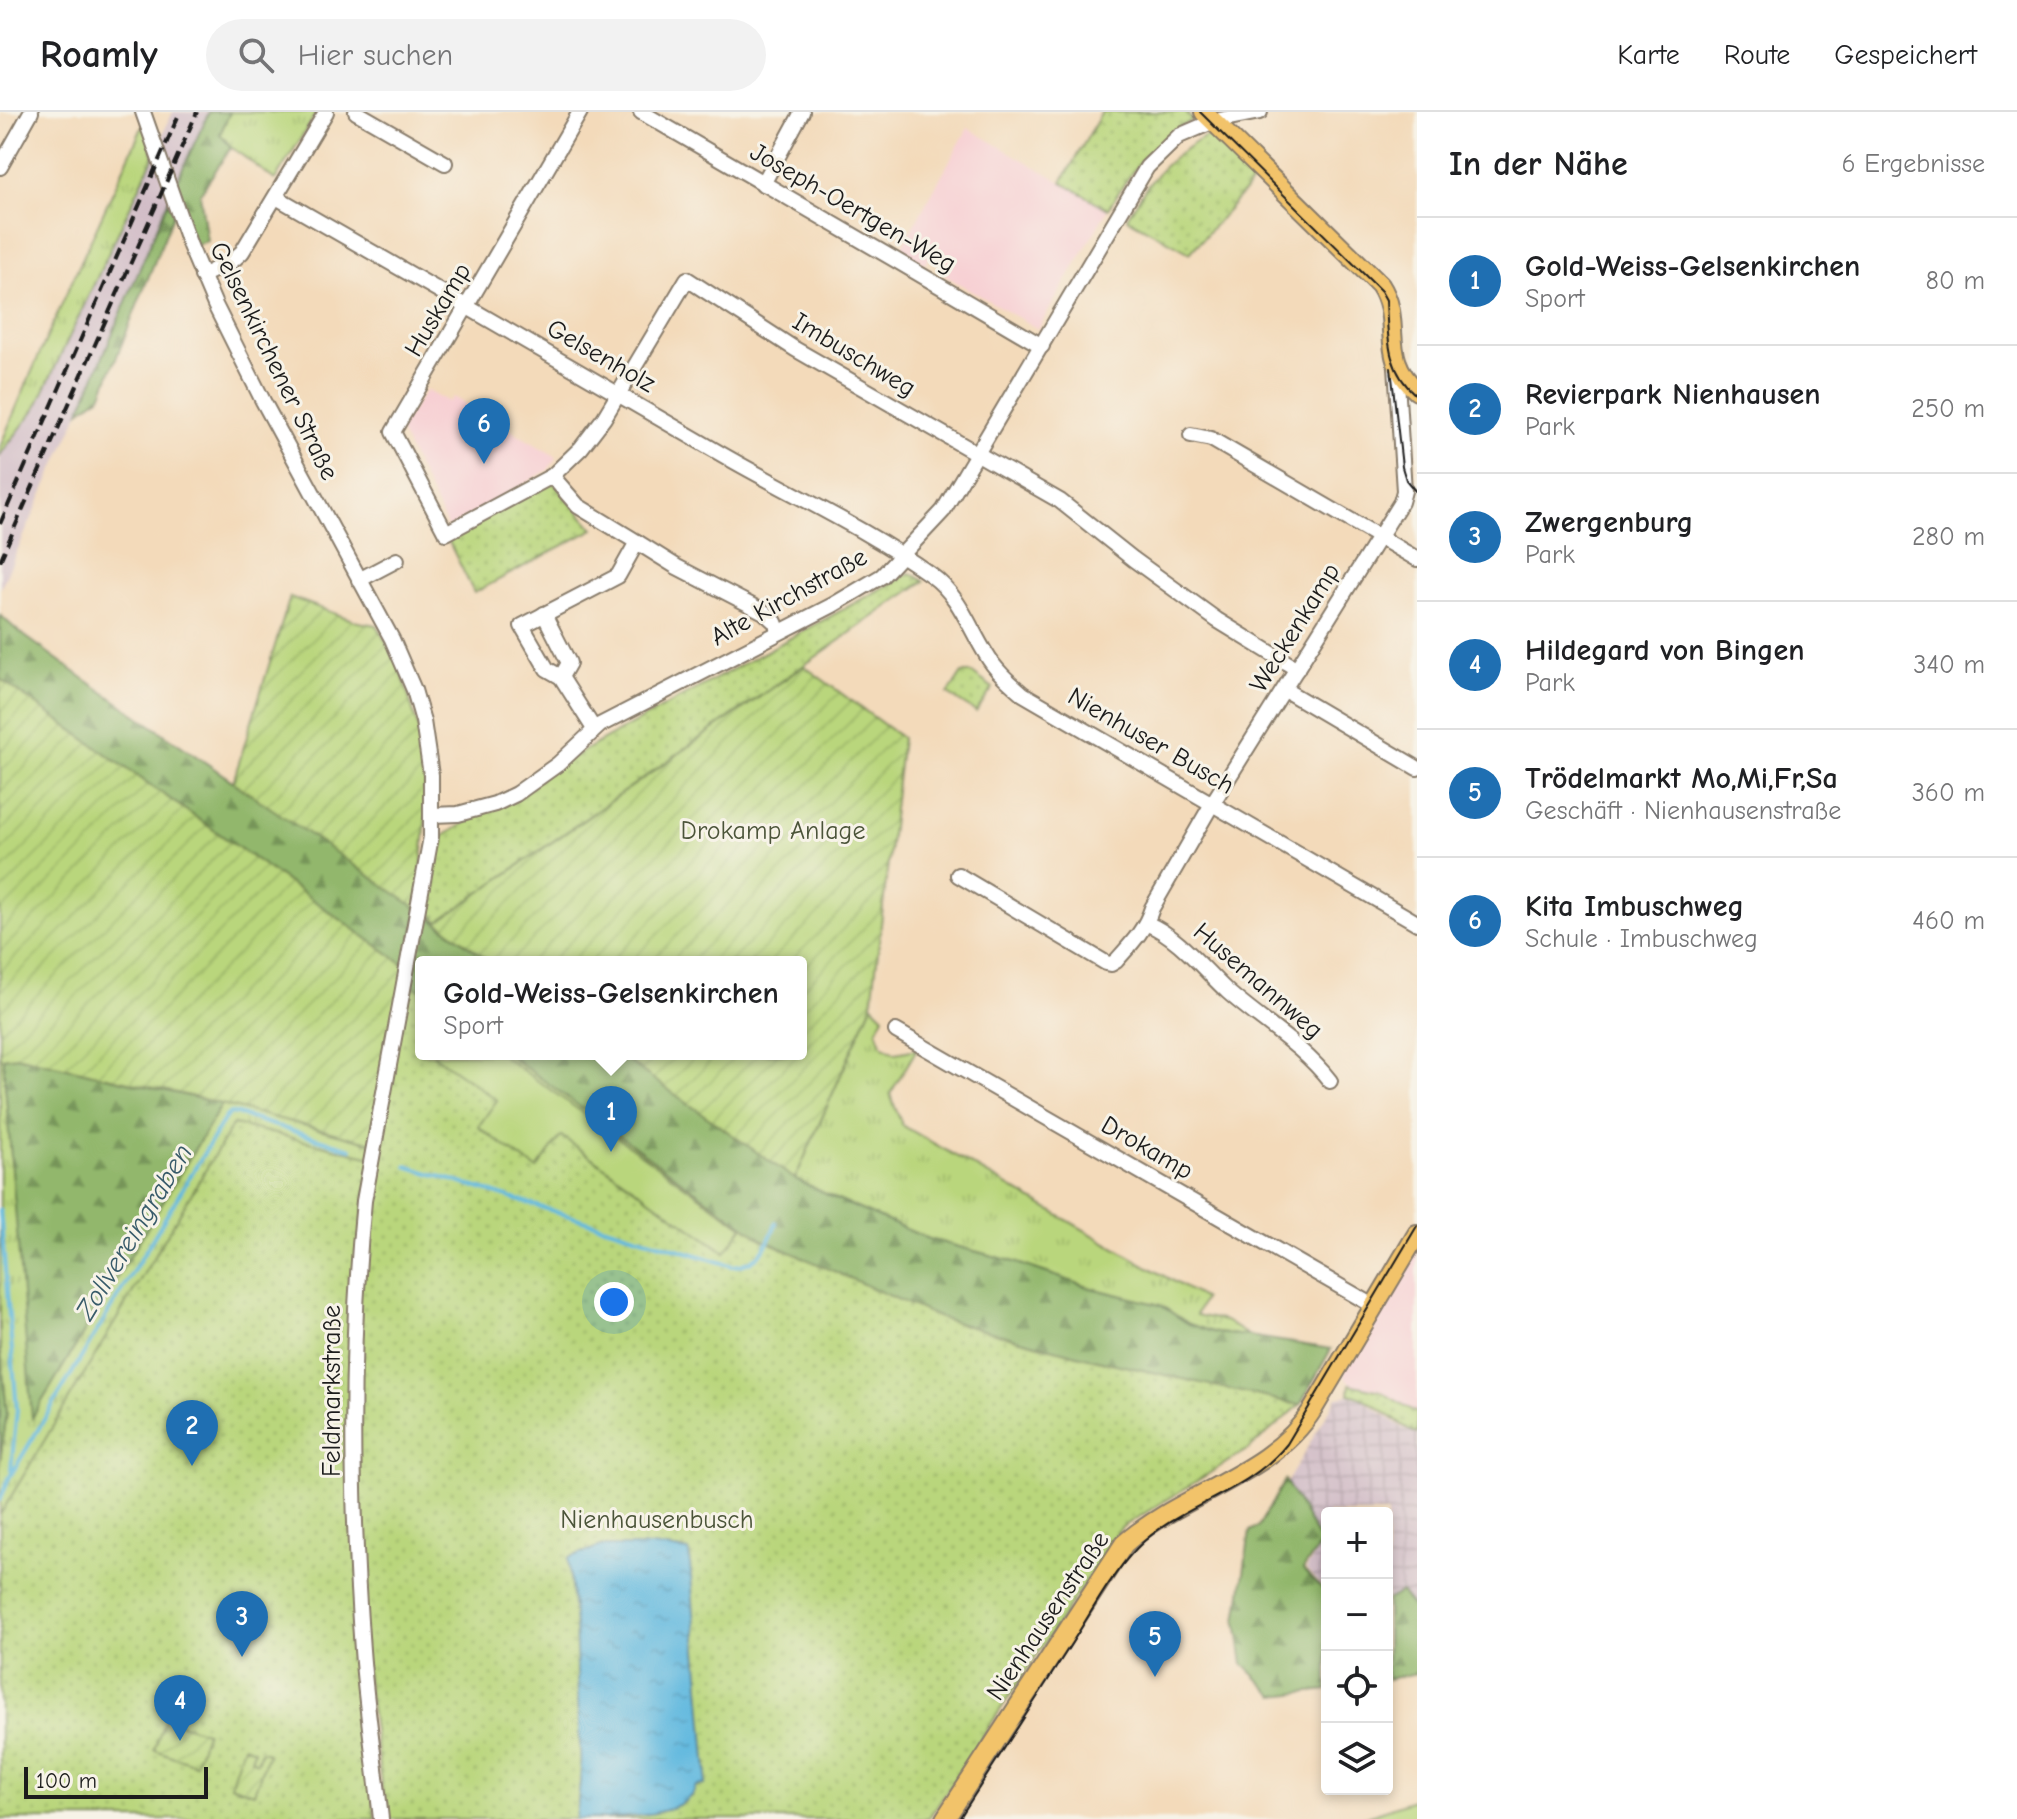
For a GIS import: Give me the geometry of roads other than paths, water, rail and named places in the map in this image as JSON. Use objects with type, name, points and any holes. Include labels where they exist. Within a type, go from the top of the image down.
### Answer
[{"type":"main road","points":[[1209,117],[1380,285],[1388,303],[1396,365],[1417,391]]},
{"type":"main road","name":"Nienhausenstraße","points":[[945,1819],[1124,1544],[1156,1518],[1264,1460],[1305,1422],[1417,1234]]},
{"type":"street","points":[[0,167],[31,112]]},
{"type":"street","name":"Gelsenkirchener Straße","points":[[143,112],[202,276],[231,340],[392,639],[414,690],[430,761],[432,815],[422,895],[407,967]]},
{"type":"street","points":[[202,276],[225,265],[242,252],[326,112]]},
{"type":"street","points":[[356,112],[445,163]]},
{"type":"street","name":"Huskamp","points":[[446,533],[393,432],[580,112]]},
{"type":"street","name":"Joseph-Oertgen-Weg","points":[[641,112],[1042,346]]},
{"type":"street","points":[[763,184],[802,112]]},
{"type":"street","name":"Alte Kirchstraße","points":[[432,815],[458,814],[495,804],[516,794],[558,764],[594,729],[882,576],[943,511],[1147,167],[1179,136],[1209,117],[1260,112]]},
{"type":"street","name":"Gelsenholz","points":[[276,197],[901,556]]},
{"type":"street","name":"Imbuschweg","points":[[446,533],[552,476],[581,448],[619,393],[687,279],[795,349],[1060,501],[1217,620],[1297,669]]},
{"type":"street","name":"Weckenkamp","points":[[1212,804],[1403,496],[1396,365]]},
{"type":"street","points":[[1191,435],[1211,439],[1417,559]]},
{"type":"street","points":[[552,476],[578,506],[677,567],[764,612],[775,622],[779,632]]},
{"type":"street","points":[[594,729],[561,677],[547,669],[522,626],[618,576],[637,542]]},
{"type":"street","name":"Nienhuser Busch","points":[[901,556],[932,576],[955,598],[986,655],[1012,685],[1065,720],[1417,923]]},
{"type":"street","points":[[359,580],[397,560]]},
{"type":"street","points":[[544,614],[569,663],[561,677]]},
{"type":"street","points":[[1285,690],[1417,768]]},
{"type":"street","points":[[958,875],[1106,963],[1116,961],[1148,924],[1152,908],[1212,804]]},
{"type":"street","name":"Husemannweg","points":[[1148,924],[1166,933],[1230,993],[1314,1060],[1330,1081]]},
{"type":"street","name":"Feldmarkstraße","points":[[381,1819],[362,1650],[355,1487],[354,1343],[364,1201],[407,967]]},
{"type":"street","name":"Drokamp","points":[[896,1031],[1374,1306]]},
{"type":"water","points":[[601,1546],[652,1546],[689,1551],[707,1772],[705,1785],[696,1786],[690,1797],[663,1811],[626,1817],[576,1819],[581,1773],[575,1625],[568,1558]]},
{"type":"waterway","name":"Zollvereingraben","points":[[9,1478],[230,1113],[351,1149]]},
{"type":"waterway","name":"Zollvereingraben","points":[[406,1166],[733,1266],[756,1258],[770,1239],[776,1223]]},
{"type":"waterway","name":"Zollvereingraben","points":[[0,1210],[17,1409],[11,1470]]},
{"type":"waterway","name":"Zollvereingraben","points":[[0,1500],[9,1478]]},
{"type":"tram line","points":[[1200,112],[1381,291],[1386,300],[1394,364],[1417,396]]},
{"type":"tram line","points":[[1391,368],[1402,467],[1406,480],[1417,493]]},
{"type":"tram line","points":[[959,1819],[1127,1559],[1154,1533],[1252,1475],[1287,1444],[1417,1226]]},
{"type":"railway","points":[[0,524],[180,112]]},
{"type":"railway","points":[[0,561],[197,112]]},
{"type":"place","name":"Kita Imbuschweg","points":[[484,464]]},
{"type":"place","name":"Gold-Weiss-Gelsenkirchen","points":[[611,1152]]},
{"type":"place","name":"Revierpark Nienhausen","points":[[192,1466]]},
{"type":"place","name":"Zwergenburg","points":[[242,1657]]},
{"type":"place","name":"Trödelmarkt Mo,Mi,Fr,Sa","points":[[1155,1677]]},
{"type":"place","name":"Hildegard von Bingen","points":[[180,1741]]},
{"type":"park label","name":"Drokamp Anlage","points":[[773,831]]},
{"type":"park label","name":"Nienhausenbusch","points":[[657,1520]]}]
